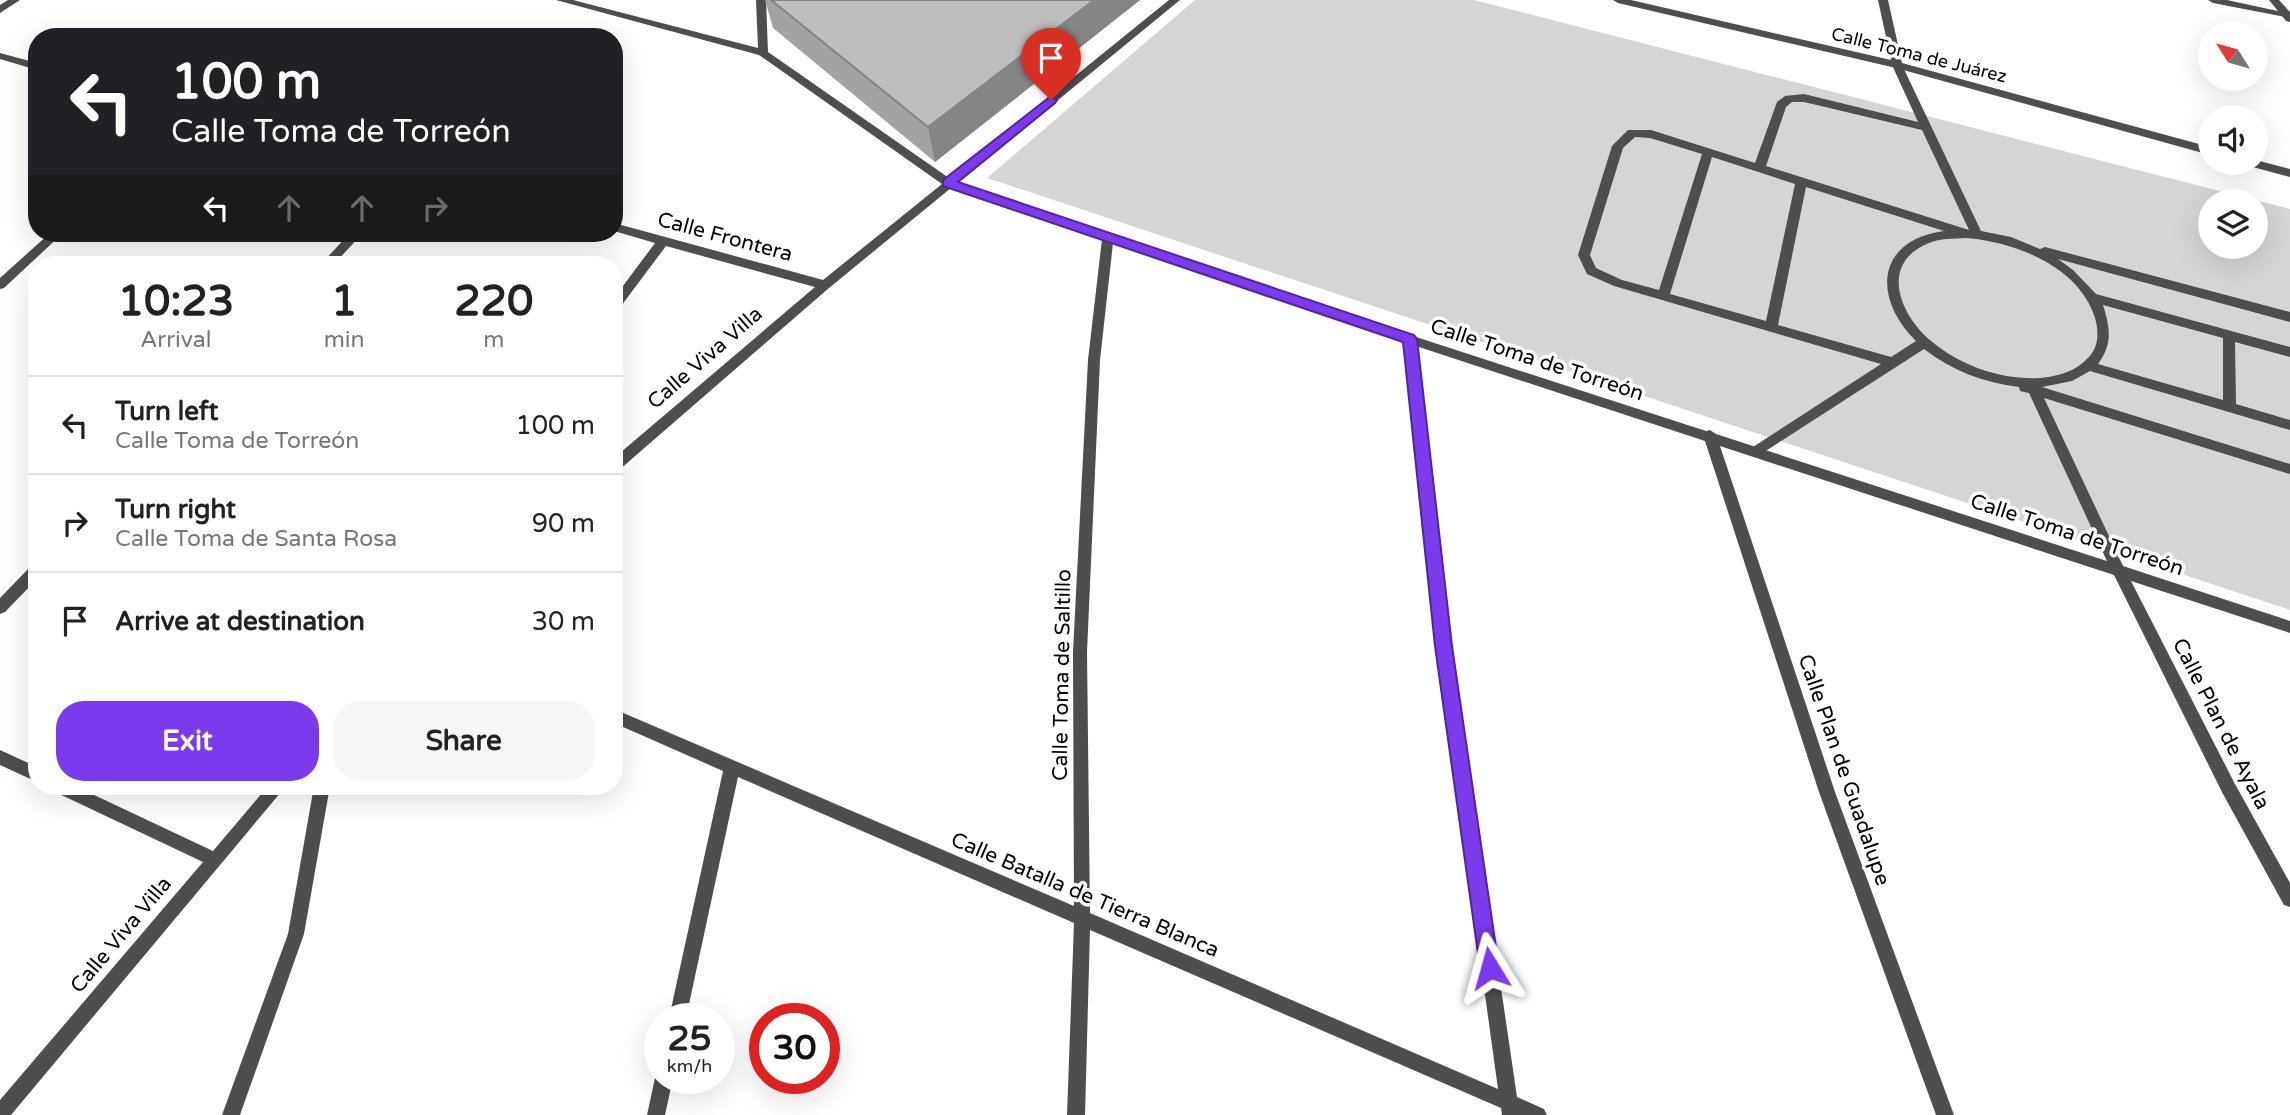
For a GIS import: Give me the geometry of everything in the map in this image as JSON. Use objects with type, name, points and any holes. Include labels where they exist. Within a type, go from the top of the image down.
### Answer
[{"type":"street","points":[[0,10],[15,0]]},
{"type":"street","name":"Calle Toma de Torreón","points":[[561,0],[763,53],[948,183],[1409,339],[2117,568],[2290,627]]},
{"type":"street","points":[[761,0],[763,53]]},
{"type":"street","name":"Calle Viva Villa","points":[[623,458],[825,285],[1175,0]]},
{"type":"street","name":"Calle Toma de Juárez","points":[[1618,0],[1897,65],[2198,148]]},
{"type":"street","points":[[1883,0],[1897,65],[1972,234]]},
{"type":"street","points":[[2213,0],[2288,18]]},
{"type":"street","points":[[2274,0],[2288,18]]},
{"type":"street","points":[[0,56],[28,64]]},
{"type":"street","points":[[1759,169],[1781,105],[1789,98],[1804,98],[1926,127]]},
{"type":"street","points":[[1894,363],[1618,283],[1591,271],[1584,255],[1618,146],[1632,133],[1651,134],[1972,234],[2013,242],[2290,317]]},
{"type":"street","points":[[1663,296],[1708,152]]},
{"type":"street","points":[[2268,167],[2290,173]]},
{"type":"street","points":[[1771,327],[1801,181]]},
{"type":"street","name":"Calle Frontera","points":[[623,230],[825,285]]},
{"type":"street","points":[[1972,234],[1925,240],[1898,259],[1892,273],[1891,290],[1908,325],[1924,342],[1958,364],[1997,379],[2290,469]]},
{"type":"street","name":"Calle Toma de Saltillo","points":[[1076,1115],[1082,918],[1080,652],[1094,360],[1108,238]]},
{"type":"street","points":[[623,295],[663,241]]},
{"type":"street","points":[[32,256],[47,242]]},
{"type":"street","points":[[335,256],[348,242]]},
{"type":"street","points":[[1997,379],[2023,383],[2050,382],[2072,377],[2089,366],[2100,352],[2104,335],[2102,317],[2077,279],[2057,264],[2013,242]]},
{"type":"street","points":[[0,285],[28,259]]},
{"type":"street","points":[[2092,298],[2290,352]]},
{"type":"street","points":[[2229,335],[2230,407]]},
{"type":"street","points":[[1409,339],[1444,646],[1510,1109]]},
{"type":"street","points":[[1758,451],[1924,342]]},
{"type":"street","points":[[2089,366],[2290,425]]},
{"type":"street","name":"Calle Plan de Ayala","points":[[2034,390],[2117,568],[2229,789],[2290,899]]},
{"type":"street","name":"Calle Plan de Guadalupe","points":[[1710,435],[1827,792],[1945,1115]]},
{"type":"street","points":[[0,608],[28,578]]},
{"type":"street","name":"Calle Batalla de Tierra Blanca","points":[[623,720],[1082,918],[1510,1109],[1538,1115]]},
{"type":"street","points":[[0,757],[28,771]]},
{"type":"street","points":[[680,1003],[732,767]]},
{"type":"street","points":[[78,795],[213,859]]},
{"type":"street","name":"Calle Viva Villa","points":[[0,1114],[213,859],[270,795]]},
{"type":"street","points":[[231,1115],[296,934],[320,795]]},
{"type":"street","points":[[656,1115],[661,1094]]},
{"type":"shaded area","points":[[1195,0],[1474,0],[2212,189],[2198,189],[2198,259],[2268,259],[2268,203],[2290,209],[2290,610],[987,178]]},
{"type":"building","points":[[771,0],[1094,0],[928,127]]},
{"type":"route","points":[[1051,100],[948,183],[1409,339],[1444,646],[1490,968]]}]
